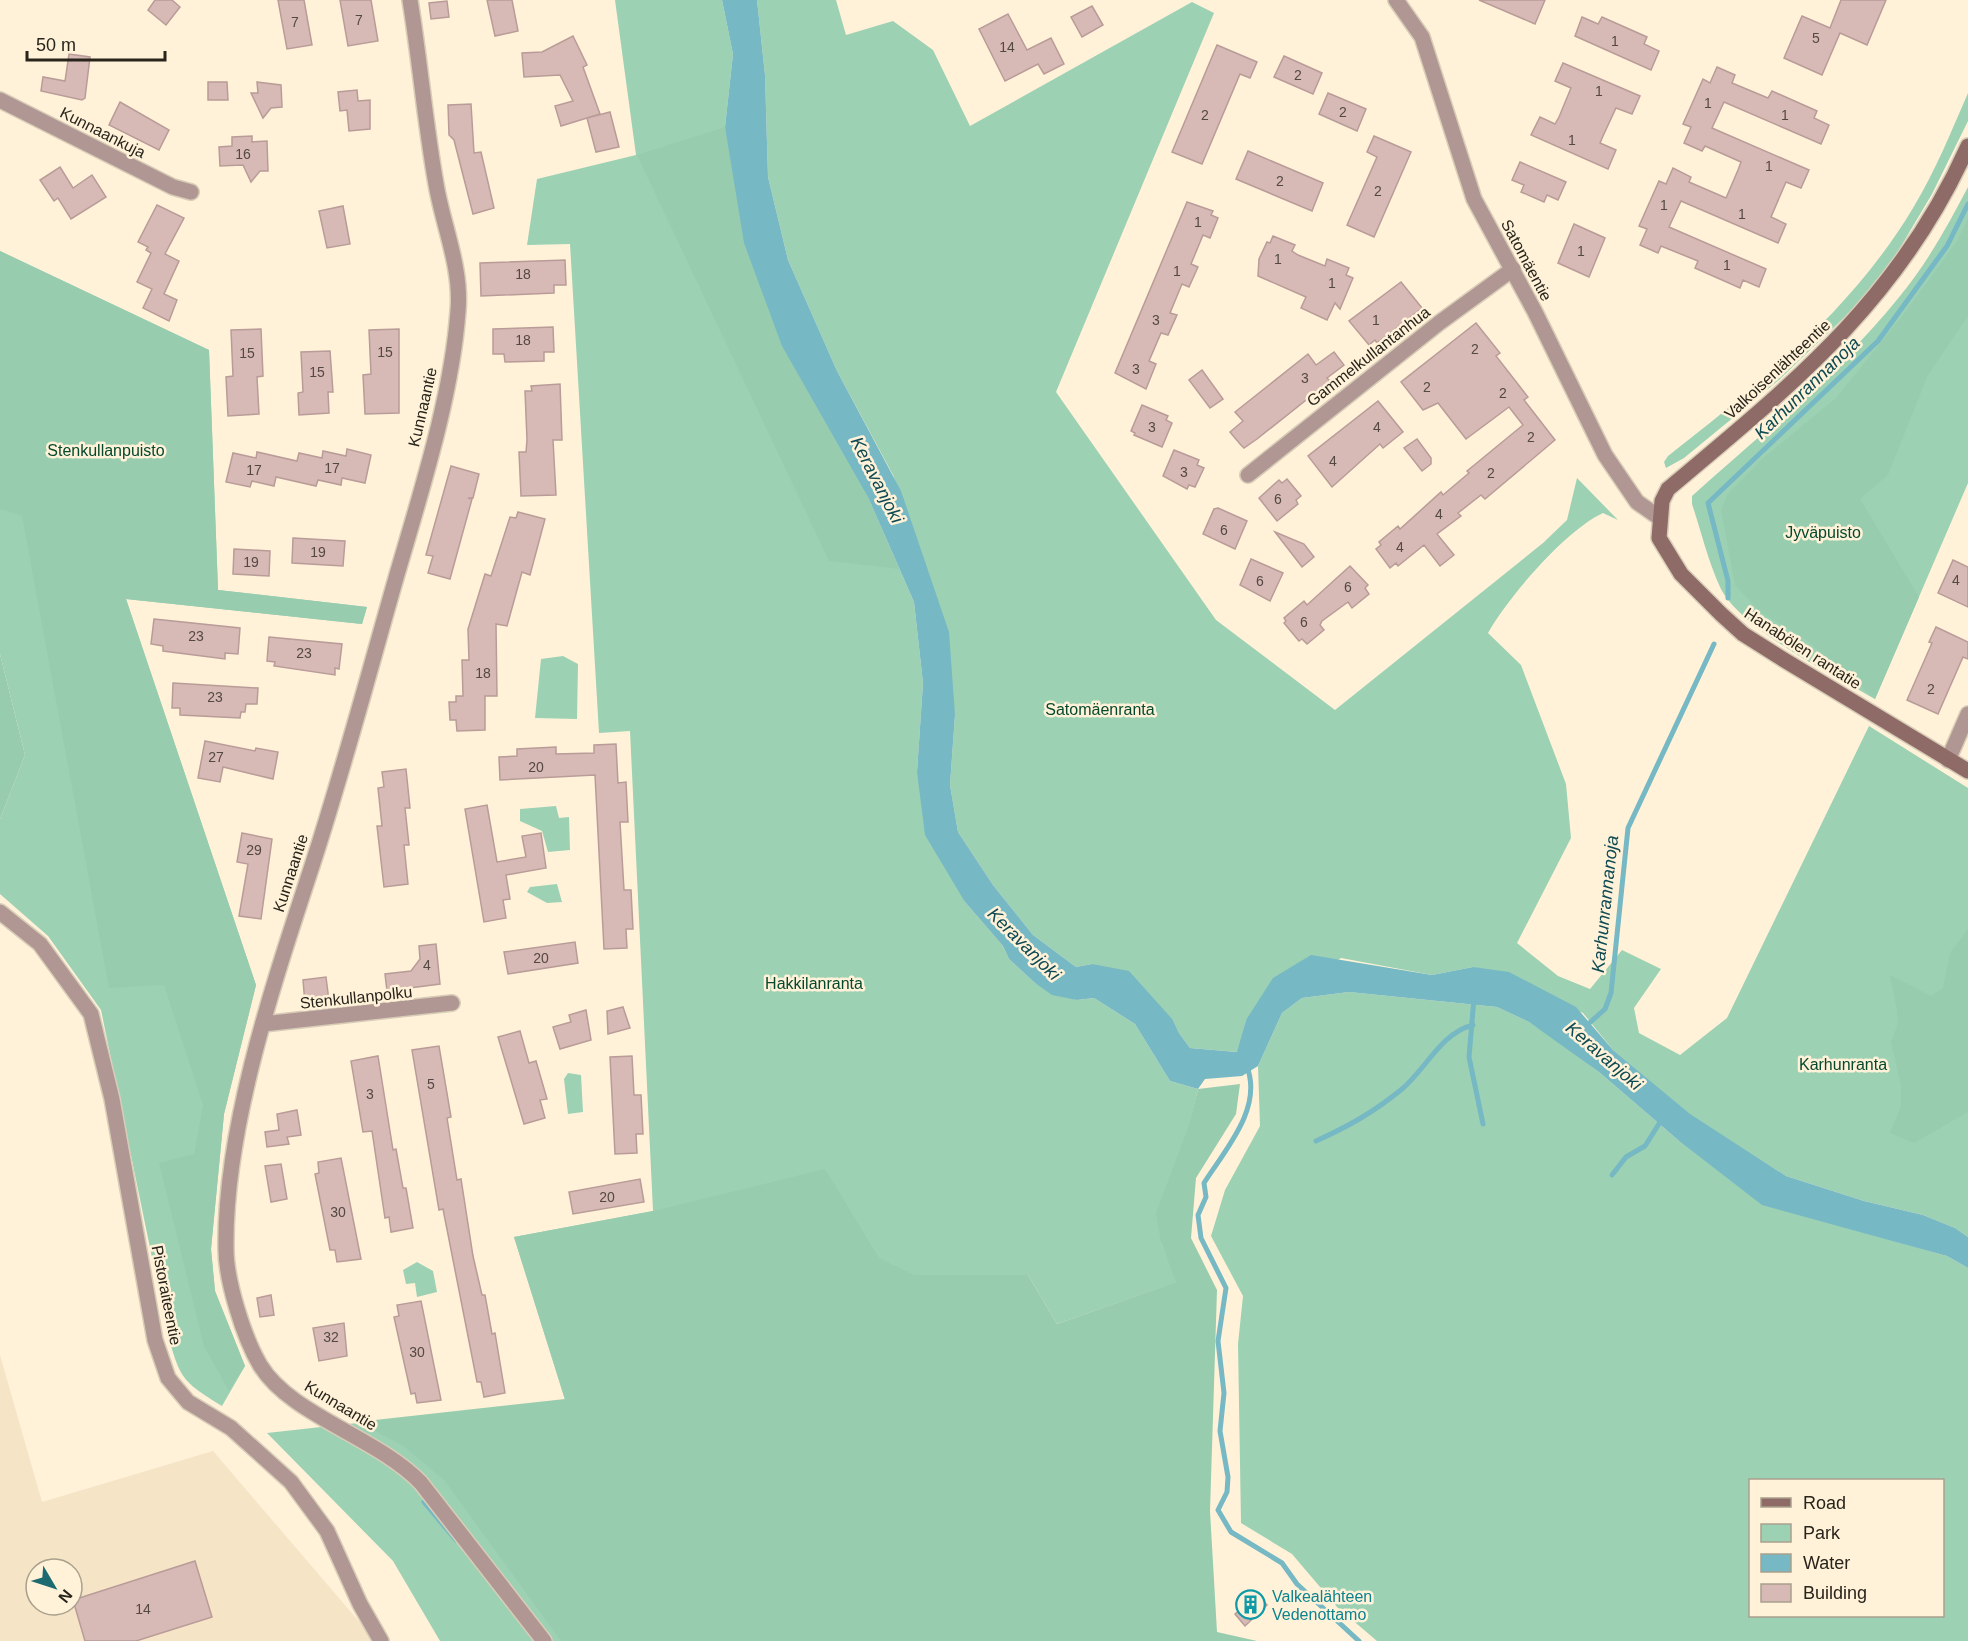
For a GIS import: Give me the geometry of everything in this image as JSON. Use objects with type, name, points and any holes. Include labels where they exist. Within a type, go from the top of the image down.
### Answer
[{"type":"street","name":"Kunnaantie","points":[[410,0],[436,184],[459,284],[458,311],[441,410],[420,493],[328,813],[263,1024],[234,1159],[225,1252],[232,1287],[259,1363],[270,1379],[305,1407],[403,1465],[421,1483],[544,1641]]},
{"type":"street","name":"Satomäentie","points":[[1396,0],[1422,37],[1449,115],[1474,199],[1513,269],[1605,455],[1637,502],[1660,518]]},
{"type":"street","name":"Kunnaankuja","points":[[0,100],[173,187],[191,192]]},
{"type":"street","name":"Valkoisenlähteentie","points":[[1660,518],[1662,501],[1668,489],[1820,358],[1868,306],[1914,248],[1968,146]]},
{"type":"street","name":"Gammelkullantanhua","points":[[1248,474],[1513,269]]},
{"type":"street","name":"Hanabölen rantatie","points":[[1660,518],[1659,538],[1681,574],[1743,634],[1968,771]]},
{"type":"street","points":[[1948,760],[1968,714]]},
{"type":"street","name":"Pistoraiteentie","points":[[0,912],[40,944],[91,1014],[112,1099],[155,1340],[168,1378],[188,1401],[231,1428],[291,1482],[327,1531],[360,1604],[381,1641]]},
{"type":"street","name":"Stenkullanpolku","points":[[263,1024],[452,1004]]},
{"type":"shaded area","points":[[0,1355],[42,1502],[213,1451],[368,1632],[371,1641],[0,1641]]},
{"type":"green space","name":"Hakkilanranta","points":[[615,0],[722,0],[733,54],[725,127],[868,497],[914,602],[923,683],[917,772],[965,902],[1003,946],[1009,959],[1035,983],[1077,1000],[1094,998],[1135,1024],[1170,1081],[1198,1089],[1161,1243],[1177,1282],[1057,1324],[1028,1275],[914,1275],[718,1641],[440,1641],[393,1561],[267,1433],[565,1400],[514,1237],[653,1211],[630,731],[599,733],[570,244],[527,245],[537,179],[636,155]]},
{"type":"green space","points":[[757,0],[836,0],[846,35],[893,21],[933,50],[970,126],[1192,2],[1214,13],[1056,392],[1216,620],[1335,710],[1543,543],[1567,520],[1577,478],[1618,520],[1603,513],[1572,534],[1523,584],[1488,633],[1521,665],[1566,784],[1571,838],[1517,943],[1558,976],[1590,989],[1622,950],[1661,969],[1634,1008],[1639,1033],[1680,1055],[1727,1018],[1869,726],[1968,788],[1968,1237],[1955,1228],[1923,1215],[1864,1201],[1786,1176],[1690,1115],[1613,1050],[1583,1013],[1473,967],[1432,975],[1341,958],[1246,1020],[1238,1052],[1190,1048],[1173,1020],[1092,964],[1076,967],[1033,935],[993,885],[958,832],[950,785],[955,715],[910,519],[893,475],[837,371],[788,260],[768,177],[765,75]]},
{"type":"green space","points":[[1968,93],[1968,121],[1932,194],[1894,258],[1854,308],[1779,380],[1684,458],[1666,468],[1664,462],[1668,456],[1770,373],[1833,312],[1862,280],[1889,245],[1921,194]]},
{"type":"green space","points":[[725,127],[744,243],[868,497],[899,569],[829,561],[637,155]]},
{"type":"green space","name":"Jyväpuisto","points":[[1968,187],[1968,483],[1875,699],[1789,650],[1746,619],[1730,603],[1712,567],[1692,504],[1692,496],[1827,375],[1877,324],[1929,257]]},
{"type":"green space","name":"Jyväpuisto","points":[[1968,219],[1968,316],[1928,375],[1888,475],[1860,499],[1919,597],[1875,699],[1805,639],[1760,612],[1735,585],[1721,510],[1727,495],[1762,459],[1837,397],[1903,315],[1957,241]]},
{"type":"green space","name":"Stenkullanpuisto","points":[[0,251],[209,350],[218,590],[367,607],[362,624],[126,599],[256,985],[224,1114],[211,1249],[215,1291],[245,1366],[222,1406],[191,1385],[180,1370],[172,1350],[101,1010],[48,936],[0,894],[0,819],[25,755],[0,654]]},
{"type":"green space","name":"Stenkullanpuisto","points":[[0,251],[209,350],[218,590],[367,607],[362,624],[126,599],[256,985],[224,1114],[211,1249],[215,1291],[245,1366],[229,1391],[204,1346],[159,1163],[194,1154],[203,1105],[164,985],[109,988],[22,516],[0,509]]},
{"type":"green space","points":[[0,654],[25,755],[0,819]]},
{"type":"green space","points":[[563,656],[578,664],[577,719],[535,718],[541,659]]},
{"type":"green space","points":[[556,806],[559,818],[569,817],[570,850],[548,852],[542,831],[520,821],[520,809]]},
{"type":"green space","points":[[557,884],[562,902],[547,903],[527,892],[530,887]]},
{"type":"green space","points":[[1968,929],[1968,1112],[1914,1143],[1890,1133],[1901,1106],[1901,1086],[1891,1042],[1898,1024],[1890,975],[1931,996],[1943,988],[1950,953]]},
{"type":"green space","points":[[1349,992],[1497,1007],[1529,1022],[1553,1038],[1599,1072],[1678,1140],[1877,1236],[1947,1256],[1968,1268],[1968,1641],[1377,1641],[1337,1607],[1292,1554],[1241,1523],[1238,1344],[1243,1296],[1211,1236],[1225,1190],[1260,1126],[1258,1066],[1282,1013],[1302,998]]},
{"type":"green space","points":[[568,1073],[581,1075],[583,1112],[568,1114],[564,1079]]},
{"type":"green space","points":[[1240,1084],[1236,1114],[1196,1178],[1191,1238],[1217,1290],[1210,1511],[1217,1632],[1257,1641],[561,1641],[444,1480],[402,1445],[357,1422],[565,1399],[514,1237],[653,1211],[825,1169],[879,1258],[914,1275],[1028,1275],[1057,1324],[1176,1282],[1161,1243],[1156,1213],[1188,1128],[1198,1089]]},
{"type":"green space","points":[[417,1262],[433,1271],[437,1292],[417,1297],[415,1283],[406,1284],[403,1270]]},
{"type":"water","name":"Keravanjoki","points":[[722,0],[757,0],[765,75],[768,177],[788,260],[837,371],[901,491],[949,632],[955,715],[950,785],[958,832],[993,885],[1033,935],[1076,967],[1092,964],[1129,971],[1173,1020],[1190,1048],[1237,1052],[1246,1020],[1273,978],[1311,955],[1432,975],[1473,967],[1509,972],[1576,1007],[1613,1050],[1690,1114],[1786,1176],[1864,1201],[1923,1215],[1955,1228],[1968,1237],[1968,1268],[1947,1256],[1762,1205],[1678,1140],[1599,1072],[1529,1022],[1497,1007],[1349,992],[1302,998],[1282,1013],[1258,1066],[1242,1076],[1205,1079],[1198,1089],[1170,1081],[1135,1024],[1094,998],[1077,1000],[1052,995],[1009,959],[1003,946],[965,902],[925,835],[917,772],[923,683],[914,602],[868,497],[782,346],[744,243],[725,127],[733,54]]},
{"type":"building","points":[[155,0],[172,0],[180,7],[166,25],[148,10]]},
{"type":"building","points":[[278,0],[304,0],[312,45],[287,49]]},
{"type":"building","points":[[340,0],[371,0],[378,41],[348,46]]},
{"type":"building","points":[[487,0],[512,0],[518,31],[495,36]]},
{"type":"building","points":[[1479,0],[1545,0],[1535,24]]},
{"type":"building","points":[[1841,0],[1886,0],[1867,45],[1840,33],[1822,75],[1784,58],[1802,16],[1830,28]]},
{"type":"building","points":[[447,1],[449,17],[431,19],[429,3]]},
{"type":"building","points":[[1092,6],[1103,25],[1082,37],[1071,17]]},
{"type":"building","points":[[1008,14],[1027,50],[1051,38],[1064,64],[1044,74],[1038,64],[1005,81],[979,29]]},
{"type":"building","points":[[1582,17],[1598,24],[1602,17],[1647,37],[1644,44],[1659,51],[1651,70],[1575,36]]},
{"type":"building","points":[[573,36],[587,65],[583,67],[600,114],[561,126],[555,106],[573,101],[560,75],[524,77],[522,53],[542,52]]},
{"type":"building","points":[[1217,45],[1257,62],[1250,78],[1240,74],[1202,164],[1172,152]]},
{"type":"building","points":[[69,54],[90,57],[85,98],[82,100],[41,91],[43,77],[65,81]]},
{"type":"building","points":[[1284,56],[1322,73],[1313,94],[1274,77]]},
{"type":"building","points":[[1563,63],[1640,96],[1632,114],[1616,108],[1603,136],[1600,143],[1616,150],[1608,169],[1531,135],[1540,117],[1555,124],[1559,117],[1571,88],[1555,81]]},
{"type":"building","points":[[1717,67],[1735,75],[1732,83],[1768,98],[1772,91],[1817,111],[1814,118],[1829,125],[1821,144],[1724,102],[1712,128],[1809,170],[1801,188],[1786,182],[1771,217],[1786,224],[1778,243],[1681,201],[1669,227],[1766,269],[1759,287],[1743,280],[1740,288],[1695,268],[1698,261],[1661,246],[1658,253],[1640,245],[1647,229],[1639,226],[1659,181],[1666,184],[1673,168],[1691,177],[1689,182],[1726,198],[1741,162],[1705,146],[1702,151],[1684,143],[1691,127],[1683,124],[1703,79],[1710,83]]},
{"type":"building","points":[[208,82],[227,82],[228,100],[208,100]]},
{"type":"building","points":[[257,82],[281,85],[282,107],[271,108],[263,118],[251,93],[258,93]]},
{"type":"building","points":[[357,90],[358,101],[370,100],[370,129],[349,131],[347,110],[340,111],[338,92]]},
{"type":"building","points":[[1328,93],[1366,109],[1357,131],[1319,114]]},
{"type":"building","points":[[120,102],[169,130],[159,150],[109,125]]},
{"type":"building","points":[[471,104],[474,153],[481,152],[494,208],[473,214],[454,140],[449,135],[448,105]]},
{"type":"building","points":[[610,112],[619,147],[596,152],[587,118]]},
{"type":"building","points":[[252,136],[252,142],[267,141],[268,171],[260,171],[251,182],[243,165],[220,166],[219,147],[232,146],[232,137]]},
{"type":"building","points":[[1374,136],[1411,152],[1374,237],[1347,225],[1377,157],[1367,152]]},
{"type":"building","points":[[1248,151],[1323,183],[1312,211],[1236,179]]},
{"type":"building","points":[[1520,162],[1566,182],[1558,200],[1547,195],[1544,202],[1521,192],[1524,185],[1512,180]]},
{"type":"building","points":[[60,167],[73,188],[92,175],[106,197],[71,219],[58,198],[54,201],[40,180]]},
{"type":"building","points":[[1187,202],[1213,211],[1211,215],[1218,218],[1210,238],[1203,235],[1191,264],[1198,267],[1189,287],[1182,284],[1170,313],[1177,315],[1168,335],[1161,333],[1149,361],[1156,364],[1146,389],[1115,373]]},
{"type":"building","points":[[157,205],[184,218],[165,254],[179,261],[164,294],[177,300],[169,321],[143,308],[152,289],[137,282],[151,253],[146,250],[148,247],[138,242]]},
{"type":"building","points":[[343,206],[350,244],[327,248],[319,211]]},
{"type":"building","points":[[1574,224],[1605,238],[1589,277],[1558,263]]},
{"type":"building","points":[[1273,236],[1295,245],[1292,251],[1298,255],[1325,266],[1327,259],[1349,268],[1346,275],[1353,278],[1340,309],[1335,303],[1327,320],[1301,308],[1306,297],[1258,276],[1259,259],[1267,242],[1270,243]]},
{"type":"building","points":[[565,260],[566,285],[554,285],[554,293],[481,296],[480,263]]},
{"type":"building","points":[[1401,282],[1422,308],[1377,343],[1375,340],[1369,345],[1349,321]]},
{"type":"building","points":[[1476,323],[1500,353],[1496,356],[1528,397],[1524,400],[1555,440],[1485,499],[1481,495],[1458,513],[1461,516],[1437,534],[1454,555],[1440,566],[1424,545],[1398,566],[1396,563],[1390,568],[1376,549],[1381,545],[1379,542],[1398,526],[1400,529],[1441,492],[1443,495],[1469,473],[1467,471],[1523,425],[1509,407],[1466,439],[1438,403],[1423,410],[1401,382]]},
{"type":"building","points":[[553,327],[554,352],[544,352],[544,361],[505,362],[504,354],[493,354],[493,329]]},
{"type":"building","points":[[261,329],[263,376],[257,377],[259,414],[228,416],[226,377],[233,376],[231,330]]},
{"type":"building","points":[[399,329],[399,413],[365,414],[363,375],[371,374],[369,330]]},
{"type":"building","points":[[330,351],[333,392],[328,392],[329,413],[299,415],[298,393],[303,392],[301,352]]},
{"type":"building","points":[[1334,352],[1344,365],[1327,378],[1330,381],[1244,448],[1230,432],[1243,421],[1235,412],[1308,354],[1316,365]]},
{"type":"building","points":[[1202,370],[1223,399],[1210,408],[1189,380]]},
{"type":"building","points":[[560,384],[562,440],[553,440],[556,495],[521,496],[519,452],[526,452],[527,440],[525,391],[532,391],[531,386]]},
{"type":"building","points":[[1378,401],[1403,432],[1383,448],[1380,444],[1332,487],[1308,456]]},
{"type":"building","points":[[1142,405],[1168,416],[1166,420],[1172,423],[1162,447],[1134,435],[1135,433],[1131,431]]},
{"type":"building","points":[[1417,439],[1431,458],[1431,464],[1422,471],[1404,448]]},
{"type":"building","points":[[347,449],[371,455],[365,483],[342,478],[341,485],[318,480],[316,486],[276,477],[274,486],[252,481],[250,487],[226,482],[233,453],[256,458],[257,452],[297,461],[299,453],[322,458],[323,451],[346,456]]},
{"type":"building","points":[[1174,450],[1199,460],[1197,465],[1204,468],[1195,487],[1189,485],[1187,489],[1163,476]]},
{"type":"building","points":[[451,466],[479,474],[473,498],[468,498],[472,499],[450,579],[428,573],[433,556],[426,555]]},
{"type":"building","points":[[1287,479],[1301,496],[1296,500],[1298,504],[1277,521],[1259,498],[1279,480],[1282,483]]},
{"type":"building","points":[[1218,508],[1247,521],[1235,549],[1203,534],[1214,509]]},
{"type":"building","points":[[518,512],[545,519],[530,575],[522,572],[507,626],[496,624],[497,696],[485,696],[485,730],[457,731],[456,720],[450,720],[449,702],[456,702],[456,696],[463,696],[462,660],[469,660],[468,629],[485,574],[491,576],[510,517],[516,518]]},
{"type":"building","points":[[1275,532],[1304,544],[1314,557],[1302,567]]},
{"type":"building","points":[[293,538],[345,541],[343,566],[292,563]]},
{"type":"building","points":[[234,549],[270,551],[269,576],[233,574]]},
{"type":"building","points":[[1251,559],[1283,573],[1270,601],[1240,585]]},
{"type":"building","points":[[1953,560],[1968,567],[1968,607],[1938,593]]},
{"type":"building","points":[[1350,566],[1368,585],[1365,588],[1369,594],[1352,608],[1348,602],[1322,621],[1320,625],[1324,630],[1307,644],[1302,639],[1299,641],[1284,623],[1286,621],[1284,618],[1304,601],[1307,605]]},
{"type":"building","points":[[154,619],[240,628],[238,654],[225,653],[225,659],[163,651],[163,646],[151,644]]},
{"type":"building","points":[[1936,627],[1968,642],[1968,659],[1963,657],[1938,714],[1907,700],[1932,643],[1929,642]]},
{"type":"building","points":[[269,637],[342,644],[339,669],[335,668],[335,675],[274,666],[275,662],[267,661]]},
{"type":"building","points":[[173,683],[258,688],[257,704],[246,704],[245,712],[241,712],[240,718],[180,715],[180,708],[172,708]]},
{"type":"building","points":[[205,741],[255,751],[256,748],[278,752],[273,779],[223,767],[220,782],[198,778]]},
{"type":"building","points":[[616,744],[618,783],[626,782],[628,822],[620,822],[624,890],[631,890],[633,929],[626,929],[627,948],[604,949],[595,775],[500,780],[499,757],[517,756],[517,749],[556,747],[556,754],[594,753],[594,745]]},
{"type":"building","points":[[406,769],[410,808],[405,808],[409,845],[404,845],[408,884],[384,887],[377,826],[382,826],[378,788],[384,787],[382,772]]},
{"type":"building","points":[[487,805],[497,862],[526,857],[522,836],[541,833],[546,868],[506,875],[510,899],[503,900],[506,918],[484,922],[465,809]]},
{"type":"building","points":[[242,833],[272,839],[261,919],[239,916],[248,864],[237,862]]},
{"type":"building","points":[[575,942],[578,963],[508,974],[504,952]]},
{"type":"building","points":[[436,944],[440,984],[387,991],[385,974],[411,971],[420,959],[419,946]]},
{"type":"building","points":[[326,977],[329,1001],[305,1004],[303,980]]},
{"type":"building","points":[[623,1007],[630,1028],[608,1034],[607,1011]]},
{"type":"building","points":[[586,1010],[591,1040],[560,1049],[553,1027],[571,1022],[569,1015]]},
{"type":"building","points":[[520,1031],[529,1063],[536,1061],[547,1099],[540,1100],[545,1118],[524,1124],[498,1037]]},
{"type":"building","points":[[439,1046],[451,1117],[447,1118],[457,1180],[461,1179],[473,1256],[482,1295],[485,1295],[492,1334],[495,1333],[505,1393],[484,1397],[481,1382],[477,1382],[443,1209],[439,1210],[412,1050]]},
{"type":"building","points":[[378,1056],[393,1150],[396,1149],[413,1228],[391,1232],[389,1217],[385,1218],[372,1131],[363,1132],[351,1061]]},
{"type":"building","points":[[632,1056],[634,1095],[641,1095],[643,1134],[636,1134],[637,1153],[615,1154],[610,1057]]},
{"type":"building","points":[[297,1110],[301,1135],[287,1137],[289,1144],[267,1147],[265,1132],[279,1130],[277,1114]]},
{"type":"building","points":[[341,1158],[361,1259],[337,1262],[335,1250],[330,1250],[315,1174],[319,1173],[318,1162]]},
{"type":"building","points":[[281,1164],[287,1199],[271,1202],[265,1166]]},
{"type":"building","points":[[640,1179],[644,1202],[573,1214],[569,1192]]},
{"type":"building","points":[[271,1295],[274,1315],[260,1317],[257,1298]]},
{"type":"building","points":[[421,1301],[441,1400],[417,1403],[415,1393],[411,1394],[394,1317],[399,1316],[397,1305]]},
{"type":"building","points":[[344,1323],[347,1356],[319,1361],[313,1328]]},
{"type":"building","points":[[195,1561],[212,1617],[136,1641],[85,1641],[78,1617],[84,1617],[84,1596]]},
{"type":"building","name":"Valkealähteen Vedenottamo","points":[[1254,1591],[1267,1605],[1245,1626],[1235,1614],[1243,1607],[1240,1603]]},
{"type":"waterway","name":"Karhunrannanoja","points":[[1728,598],[1728,581],[1708,503],[1878,341],[1947,246],[1968,204]]},
{"type":"waterway","name":"Karhunrannanoja","points":[[1586,1026],[1605,1009],[1611,993],[1628,828],[1714,644]]},
{"type":"waterway","points":[[1474,998],[1469,1057],[1483,1124]]},
{"type":"waterway","points":[[1316,1141],[1361,1118],[1392,1097],[1411,1081],[1443,1043],[1462,1029],[1473,1025]]},
{"type":"waterway","points":[[1247,1067],[1251,1082],[1246,1113],[1231,1143],[1204,1183],[1206,1197],[1198,1215],[1201,1238],[1226,1288],[1218,1341],[1224,1393],[1220,1431],[1228,1477],[1227,1492],[1218,1510],[1231,1532],[1282,1563],[1297,1584],[1359,1641]]},
{"type":"waterway","points":[[1612,1175],[1626,1157],[1645,1146],[1662,1119]]},
{"type":"waterway","points":[[424,1502],[456,1540]]},
{"type":"place","name":"Valkealähteen Vedenottamo","points":[[1251,1605]]},
{"type":"park label","name":"Satomäenranta","points":[[1100,709]]},
{"type":"park label","name":"Karhunranta","points":[[1843,1064]]}]
